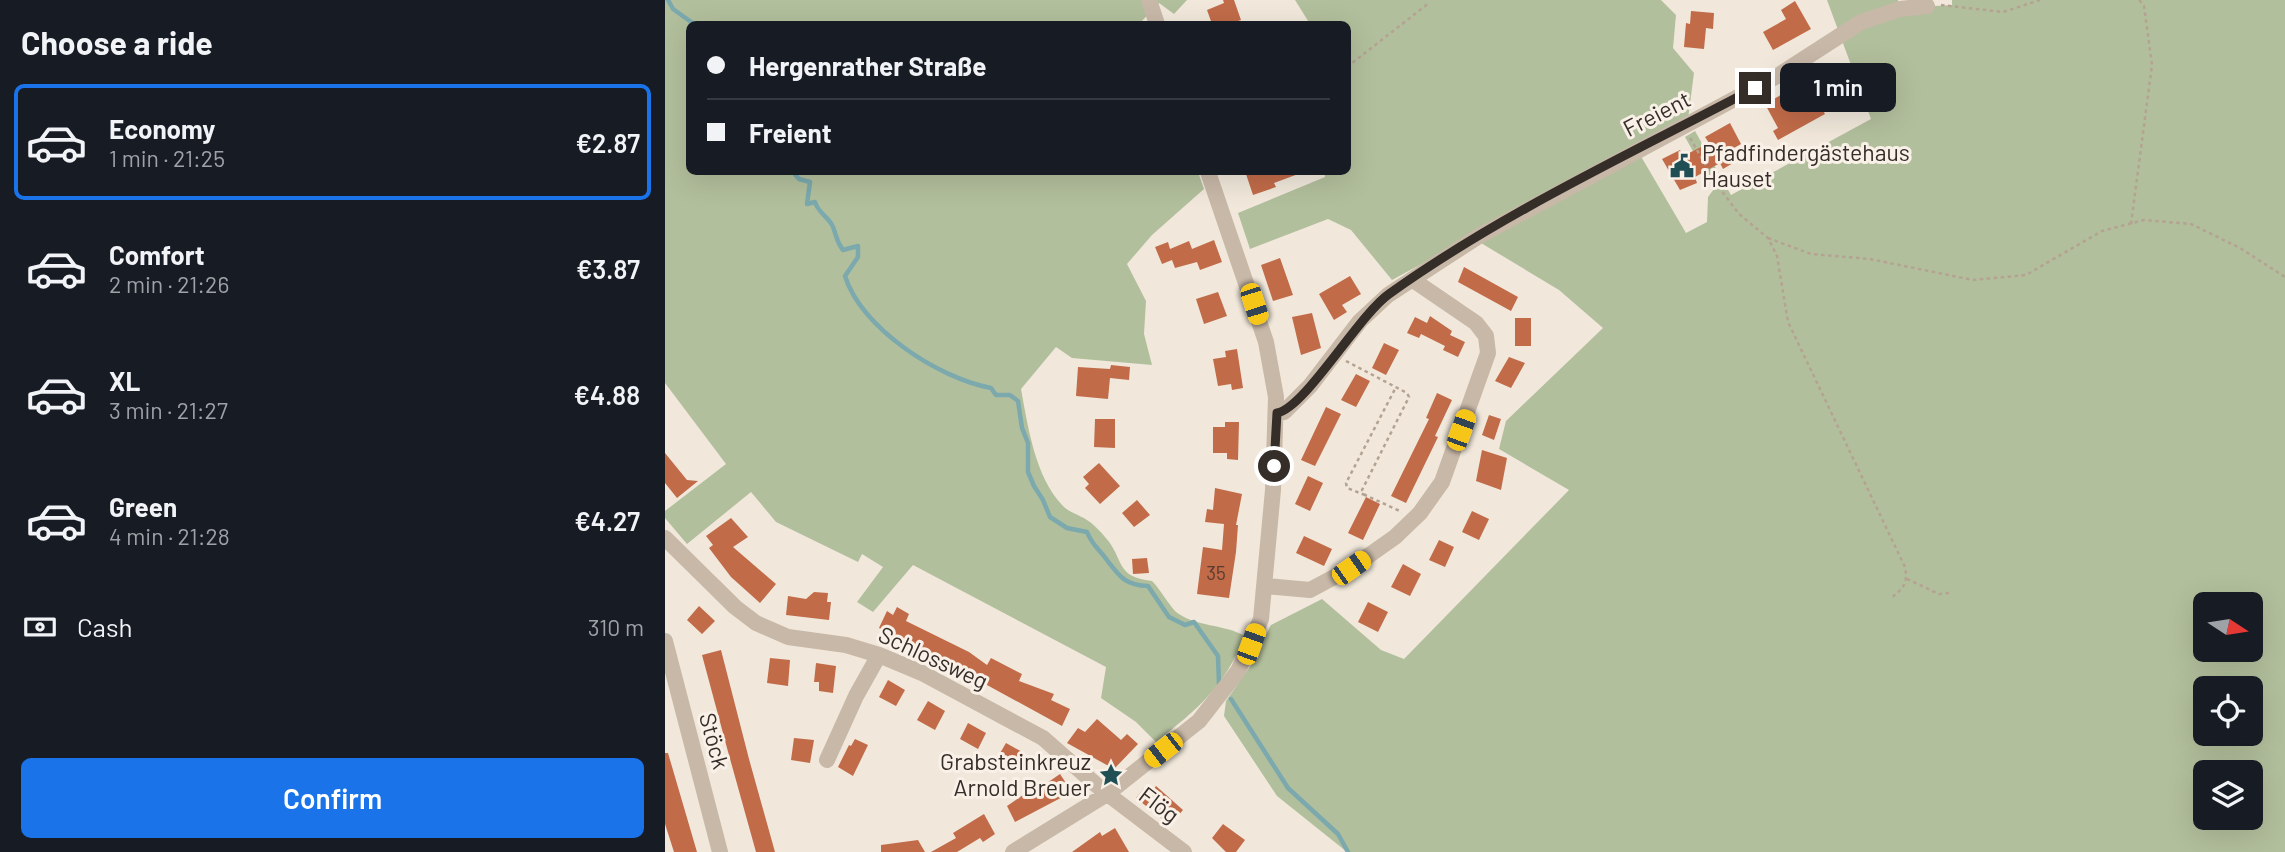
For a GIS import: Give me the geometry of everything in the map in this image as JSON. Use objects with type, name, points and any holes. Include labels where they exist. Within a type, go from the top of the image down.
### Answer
[{"type":"street","points":[[1149,1],[1156,21]]},
{"type":"street","name":"Freient","points":[[1277,413],[1285,411],[1310,386],[1360,321],[1388,295],[1479,236],[1779,75],[1861,22],[1891,11],[1927,6]]},
{"type":"street","points":[[1013,852],[1107,794],[1199,721],[1238,671],[1261,619],[1266,586],[1277,413],[1266,342],[1209,175]]},
{"type":"street","points":[[1266,586],[1310,590],[1351,568],[1395,537],[1415,518],[1442,482],[1488,353],[1486,336],[1476,323],[1413,279]]},
{"type":"street","name":"Schlossweg","points":[[665,538],[735,607],[763,626],[788,637],[846,645],[922,673],[1043,738],[1107,794]]},
{"type":"street","name":"Stöck","points":[[665,641],[720,852]]},
{"type":"street","points":[[827,760],[856,696],[879,655]]},
{"type":"street","name":"Flög","points":[[1107,794],[1184,852]]},
{"type":"path","points":[[1927,6],[1952,5],[1980,12],[2003,12],[2039,0]]},
{"type":"path","points":[[2131,224],[2152,65],[2144,6],[2139,0]]},
{"type":"path","points":[[1351,64],[1429,3]]},
{"type":"path","points":[[1683,126],[1718,187],[1739,214],[1768,238],[1811,254],[1870,259],[1973,280],[2027,275],[2102,232],[2144,220],[2190,224],[2240,248],[2285,278]]},
{"type":"path","points":[[1768,238],[1777,256],[1788,322],[1905,567],[1907,579],[1904,587],[1891,598]]},
{"type":"path","points":[[1335,354],[1409,397],[1362,490],[1365,495]]},
{"type":"path","points":[[1395,388],[1346,483],[1347,488],[1415,518]]},
{"type":"path","points":[[1907,579],[1939,594],[1949,593]]},
{"type":"green space","points":[[665,0],[1187,0],[1174,14],[1159,3],[1142,21],[686,21],[686,175],[1199,175],[1204,189],[1152,235],[1127,264],[1146,301],[1144,334],[1152,365],[1072,358],[1056,347],[1021,389],[1039,466],[1062,505],[1096,527],[1111,545],[1126,571],[1131,576],[1152,581],[1176,612],[1192,620],[1245,636],[1219,683],[1185,719],[1156,742],[1136,722],[1101,698],[1106,667],[913,565],[873,612],[857,602],[883,567],[862,554],[858,562],[776,522],[751,492],[687,544],[665,518],[665,511],[726,464],[665,383]]},
{"type":"green space","points":[[1295,0],[1661,0],[1676,15],[1673,48],[1694,73],[1688,119],[1392,280],[1351,230],[1328,219],[1250,249],[1238,213],[1325,175],[1351,175],[1351,21],[1308,21]]},
{"type":"green space","points":[[1827,0],[1898,0],[1900,8],[1952,5],[1952,0],[2285,0],[2285,852],[1347,852],[1277,796],[1224,716],[1226,701],[1249,668],[1271,625],[1322,599],[1381,650],[1404,659],[1569,490],[1499,449],[1506,421],[1603,328],[1559,290],[1481,243],[1639,153],[1686,233],[1707,222],[1708,197],[1714,189],[1685,137],[1695,131],[1731,195],[1871,119]]},
{"type":"building","points":[[1223,0],[1234,0],[1241,20],[1211,21],[1207,10],[1224,3]]},
{"type":"building","points":[[1795,1],[1811,29],[1773,50],[1763,32],[1786,19],[1781,10]]},
{"type":"building","points":[[1691,11],[1714,13],[1713,29],[1706,28],[1704,49],[1684,47],[1686,23],[1690,24]]},
{"type":"building","points":[[1807,80],[1825,114],[1778,140],[1773,131],[1778,128],[1765,104]]},
{"type":"building","points":[[1730,123],[1741,144],[1727,152],[1733,163],[1723,169],[1720,163],[1695,177],[1697,183],[1680,190],[1662,159],[1680,150],[1683,156],[1709,143],[1705,137]]},
{"type":"building","points":[[1246,175],[1296,175],[1274,183],[1276,187],[1253,195]]},
{"type":"building","points":[[1214,240],[1222,262],[1200,270],[1197,262],[1175,268],[1172,260],[1162,264],[1155,247],[1168,242],[1170,249],[1189,241],[1192,249]]},
{"type":"building","points":[[1280,258],[1293,295],[1273,301],[1261,265]]},
{"type":"building","points":[[1464,267],[1518,297],[1511,311],[1458,282]]},
{"type":"building","points":[[1350,276],[1361,294],[1342,305],[1347,312],[1334,320],[1319,294]]},
{"type":"building","points":[[1218,292],[1227,316],[1204,324],[1196,299]]},
{"type":"building","points":[[1312,313],[1321,348],[1301,355],[1292,317]]},
{"type":"building","points":[[1430,316],[1452,331],[1450,335],[1465,342],[1458,357],[1443,350],[1445,346],[1421,334],[1419,338],[1407,333],[1415,317],[1427,323]]},
{"type":"building","points":[[1515,318],[1531,318],[1531,346],[1515,346]]},
{"type":"building","points":[[1384,343],[1399,350],[1386,375],[1372,368]]},
{"type":"building","points":[[1237,349],[1243,388],[1232,390],[1231,384],[1218,386],[1213,359],[1226,357],[1225,351]]},
{"type":"building","points":[[1509,357],[1525,363],[1511,388],[1495,381]]},
{"type":"building","points":[[1111,365],[1130,367],[1129,380],[1110,378],[1108,399],[1076,396],[1078,367],[1110,369]]},
{"type":"building","points":[[1356,374],[1370,381],[1356,407],[1341,400]]},
{"type":"building","points":[[1437,393],[1452,400],[1435,436],[1438,437],[1406,503],[1391,496],[1429,419],[1426,418]]},
{"type":"building","points":[[1326,407],[1341,414],[1315,466],[1301,460]]},
{"type":"building","points":[[1489,415],[1501,419],[1494,440],[1482,435]]},
{"type":"building","points":[[1095,419],[1115,419],[1115,448],[1094,447]]},
{"type":"building","points":[[1225,422],[1239,422],[1238,460],[1227,459],[1227,453],[1213,453],[1213,427],[1225,427]]},
{"type":"building","points":[[1482,450],[1507,458],[1501,490],[1476,481]]},
{"type":"building","points":[[665,453],[687,480],[698,481],[677,498],[665,483]]},
{"type":"building","points":[[1099,463],[1120,486],[1100,504],[1085,488],[1089,484],[1083,477]]},
{"type":"building","points":[[1308,476],[1323,483],[1310,511],[1295,504]]},
{"type":"building","points":[[1215,488],[1242,494],[1236,525],[1236,552],[1229,598],[1197,594],[1203,547],[1222,550],[1224,524],[1205,522],[1207,509],[1213,510]]},
{"type":"building","points":[[1366,497],[1380,504],[1363,540],[1348,533]]},
{"type":"building","points":[[1137,500],[1150,515],[1134,527],[1122,513]]},
{"type":"building","points":[[1472,511],[1489,519],[1479,540],[1462,532]]},
{"type":"building","points":[[731,518],[748,537],[733,547],[776,584],[760,603],[731,577],[709,548],[713,545],[706,536]]},
{"type":"building","points":[[1304,536],[1332,549],[1324,566],[1296,553]]},
{"type":"building","points":[[1439,540],[1454,547],[1445,567],[1429,560]]},
{"type":"building","points":[[1147,558],[1149,573],[1133,574],[1132,559]]},
{"type":"building","points":[[1403,564],[1421,574],[1410,596],[1391,587]]},
{"type":"building","points":[[814,592],[828,593],[827,602],[831,602],[829,620],[786,615],[788,596],[806,599]]},
{"type":"building","points":[[1368,602],[1388,612],[1378,632],[1358,622]]},
{"type":"building","points":[[699,606],[715,621],[702,634],[687,620]]},
{"type":"building","points":[[897,607],[909,614],[906,621],[969,652],[987,665],[991,658],[1022,674],[1019,681],[1054,694],[1051,700],[1070,709],[1062,726],[976,679],[977,677],[879,628],[887,611],[893,615]]},
{"type":"building","points":[[721,650],[775,852],[756,852],[702,655]]},
{"type":"building","points":[[770,658],[790,660],[788,686],[767,683]]},
{"type":"building","points":[[816,663],[836,666],[833,693],[819,691],[819,682],[814,682]]},
{"type":"building","points":[[888,680],[905,690],[896,706],[879,697]]},
{"type":"building","points":[[928,701],[945,711],[935,730],[917,720]]},
{"type":"building","points":[[1097,719],[1121,740],[1127,734],[1138,744],[1114,769],[1067,743],[1078,728],[1085,732]]},
{"type":"building","points":[[968,723],[986,733],[978,749],[960,739]]},
{"type":"building","points":[[794,738],[814,740],[810,763],[791,760]]},
{"type":"building","points":[[855,739],[868,745],[853,776],[838,767]]},
{"type":"building","points":[[1006,743],[1024,753],[1015,769],[996,760]]},
{"type":"building","points":[[665,753],[668,753],[697,852],[674,852],[665,824]]},
{"type":"building","points":[[1060,774],[1072,792],[1015,822],[1007,806],[1023,795],[1025,798]]},
{"type":"building","points":[[1156,786],[1183,810],[1170,825],[1136,798],[1144,788],[1151,793]]},
{"type":"building","points":[[984,814],[995,834],[983,842],[980,838],[957,852],[931,852],[956,838],[953,833]]},
{"type":"building","points":[[1223,824],[1245,840],[1236,852],[1226,852],[1212,838]]},
{"type":"building","points":[[1115,828],[1129,852],[1072,852],[1100,832],[1102,836]]},
{"type":"building","points":[[918,840],[925,852],[881,852],[881,845]]},
{"type":"waterway","points":[[668,0],[673,9],[690,21]]},
{"type":"waterway","points":[[796,175],[799,179],[810,182],[807,204],[815,202],[831,224],[843,250],[858,246],[858,257],[845,276],[867,314],[884,332],[926,362],[948,374],[991,388],[996,395],[1010,395],[1018,401],[1022,428],[1028,443],[1028,472],[1050,517],[1067,528],[1087,532],[1093,544],[1120,575],[1128,582],[1148,586],[1169,617],[1185,625],[1194,622],[1218,656],[1219,684]]},
{"type":"waterway","points":[[1231,699],[1288,788],[1338,834],[1348,852]]},
{"type":"place","name":"Pfadfindergästehaus Hauset","points":[[1682,166]]},
{"type":"place","name":"Grabsteinkreuz Arnold Breuer","points":[[1111,775]]},
{"type":"route","points":[[1274,466],[1277,413],[1285,411],[1310,386],[1360,321],[1388,295],[1479,236],[1755,88]]}]
